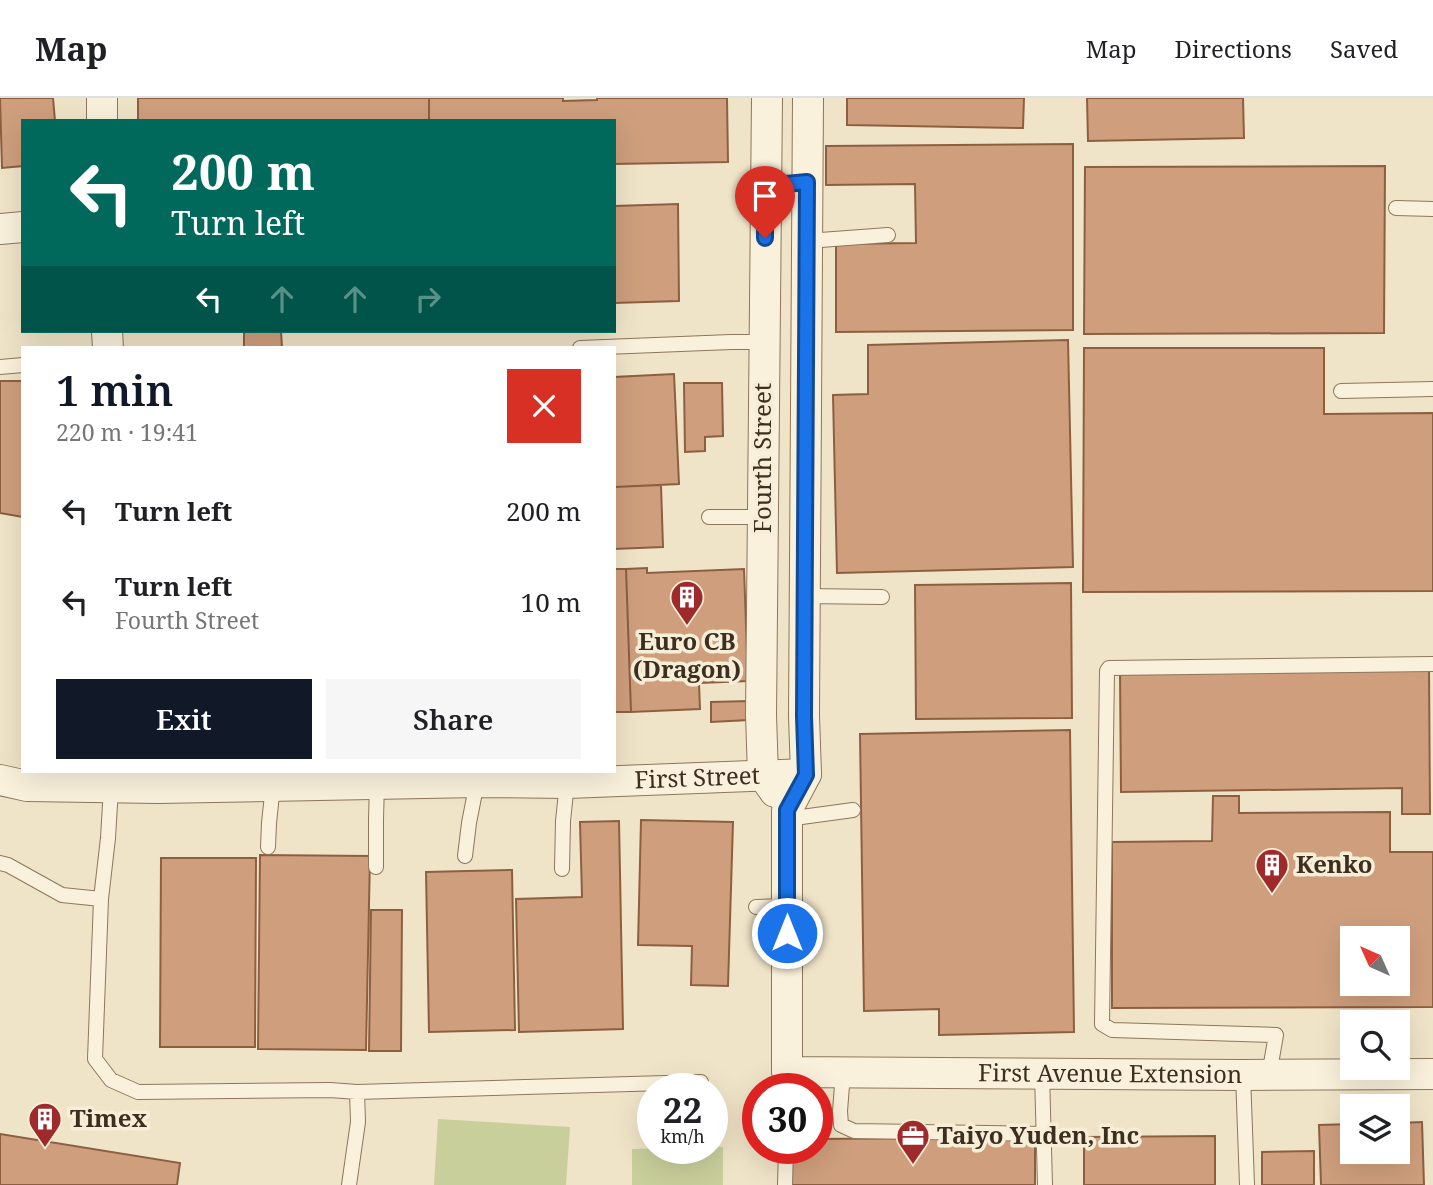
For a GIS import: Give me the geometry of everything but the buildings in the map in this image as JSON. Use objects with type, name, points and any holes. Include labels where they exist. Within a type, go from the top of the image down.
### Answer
[{"type":"street","points":[[102,98],[102,119]]},
{"type":"street","name":"Fourth Street","points":[[763,775],[761,715],[766,98]]},
{"type":"street","name":"Fourth Street","points":[[806,775],[804,716],[808,98]]},
{"type":"street","points":[[765,186],[807,182]]},
{"type":"street","points":[[0,229],[21,227]]},
{"type":"street","points":[[764,342],[807,341]]},
{"type":"street","points":[[763,517],[805,516]]},
{"type":"street","points":[[761,715],[804,716]]},
{"type":"street","points":[[763,775],[787,815]]},
{"type":"street","points":[[787,1073],[787,815],[806,775]]},
{"type":"street","name":"First Street","points":[[0,780],[27,786],[111,780],[272,785],[468,779],[566,783],[806,775]]},
{"type":"street","name":"First Avenue Extension","points":[[833,1074],[1433,1074]]},
{"type":"lane","points":[[1396,208],[1433,209]]},
{"type":"lane","points":[[807,241],[888,235]]},
{"type":"lane","points":[[616,347],[764,342]]},
{"type":"lane","points":[[0,367],[21,365]]},
{"type":"lane","points":[[1341,391],[1433,389]]},
{"type":"lane","points":[[709,517],[763,517]]},
{"type":"lane","points":[[805,596],[882,597]]},
{"type":"lane","points":[[1247,1185],[1256,1075],[1276,1035],[1112,1030],[1102,1024],[1107,671],[1109,668],[1433,664]]},
{"type":"lane","points":[[465,856],[469,823],[468,779]]},
{"type":"lane","points":[[111,780],[101,900],[95,1059],[111,1080],[138,1092],[357,1092],[637,1084]]},
{"type":"lane","points":[[376,867],[377,783]]},
{"type":"lane","points":[[562,869],[566,783]]},
{"type":"lane","points":[[268,847],[272,785]]},
{"type":"lane","points":[[787,815],[853,810]]},
{"type":"lane","points":[[0,863],[8,864],[62,895],[101,900]]},
{"type":"lane","points":[[756,907],[787,906]]},
{"type":"lane","points":[[843,1073],[841,1125],[855,1131],[1044,1134]]},
{"type":"lane","points":[[1042,1073],[1045,1185]]},
{"type":"lane","points":[[349,1185],[358,1122],[357,1092]]},
{"type":"lane","points":[[785,1185],[786,1164]]},
{"type":"green space","points":[[438,1119],[570,1127],[566,1185],[434,1185]]},
{"type":"green space","points":[[632,1149],[637,1149],[637,1164],[723,1164],[723,1185],[632,1185]]},
{"type":"place","name":"Euro CB (Dragon)","points":[[687,627]]},
{"type":"place","name":"Kenko","points":[[1272,895]]},
{"type":"place","name":"Timex","points":[[45,1149]]},
{"type":"place","name":"Taiyo Yuden, Inc","points":[[913,1166]]},
{"type":"route","points":[[765,238],[765,186],[807,182],[806,775],[787,810],[787,933]]}]
